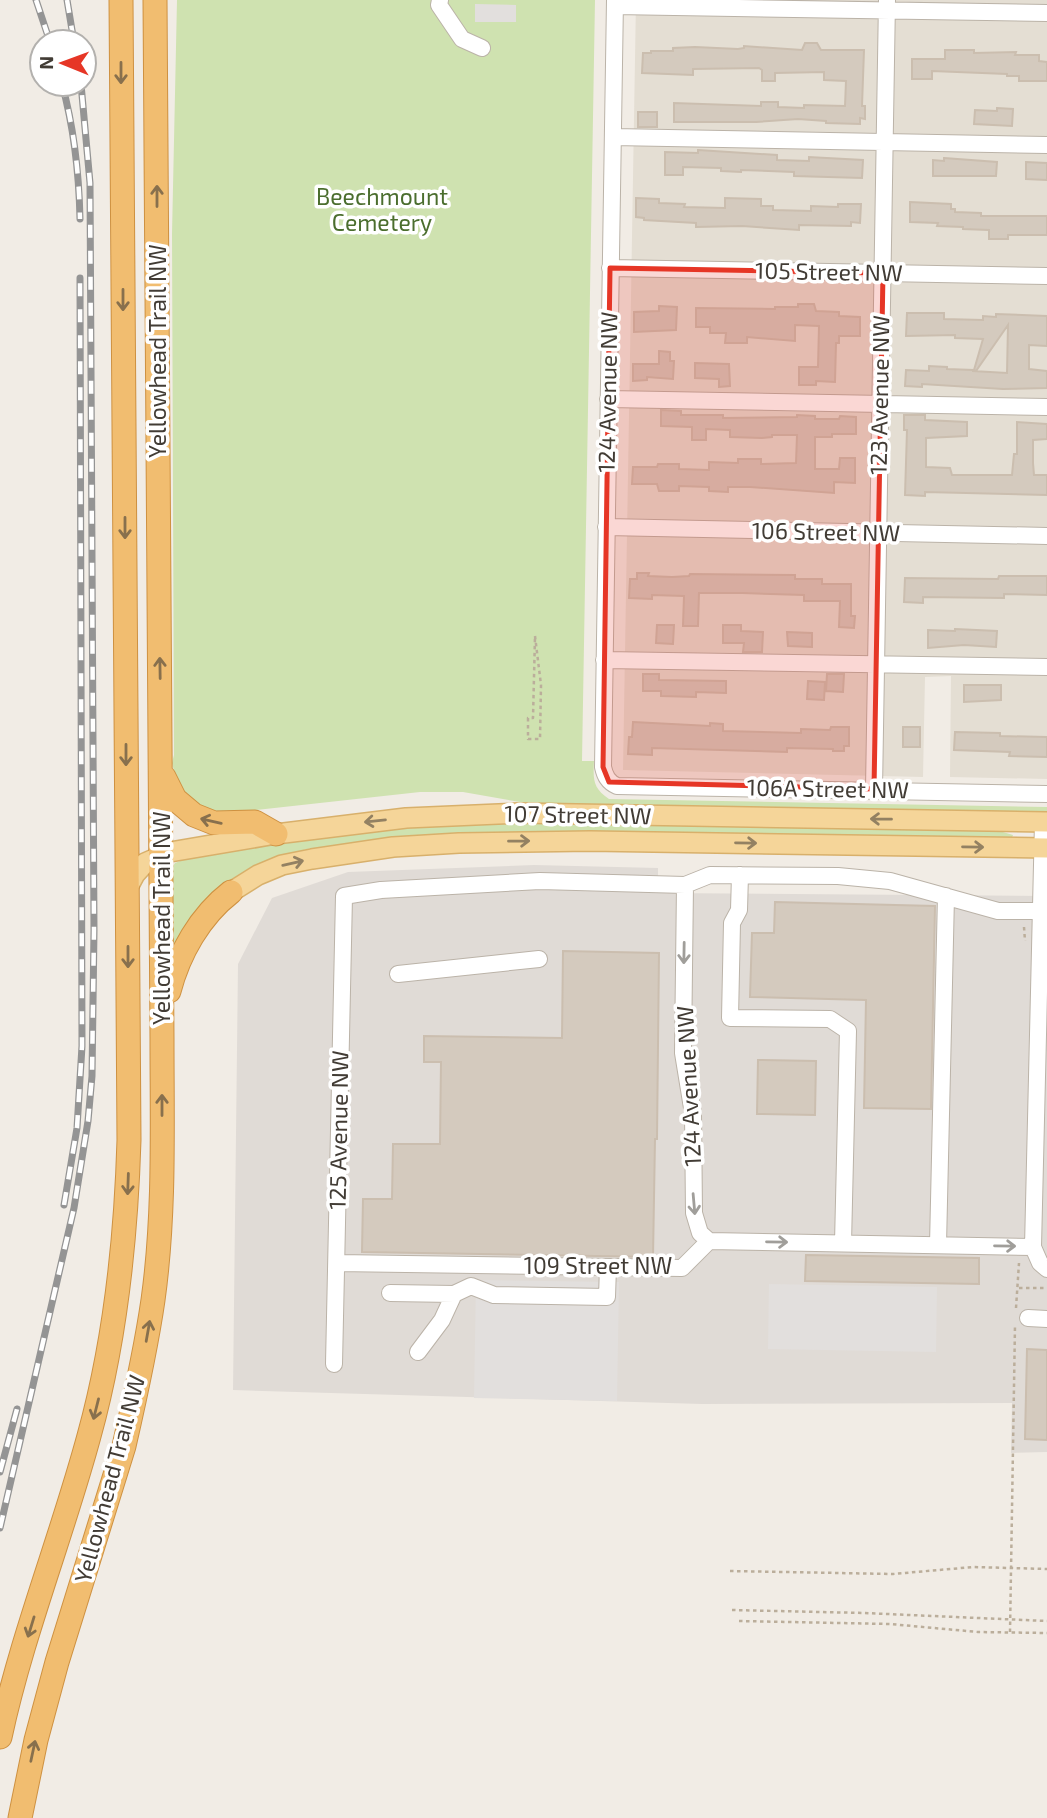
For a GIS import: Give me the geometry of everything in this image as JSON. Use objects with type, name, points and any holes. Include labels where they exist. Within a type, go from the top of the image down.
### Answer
[{"type":"highway","name":"Yellowhead Trail NW","points":[[20,1818],[36,1740],[124,1446],[146,1344],[159,1243],[163,1139],[155,0]]},
{"type":"highway","name":"Yellowhead Trail NW","points":[[0,1737],[89,1436],[101,1388],[125,1240],[128,1190],[121,2]]},
{"type":"highway","points":[[161,761],[168,790],[183,808],[194,815],[214,823],[255,822],[276,834]]},
{"type":"highway","points":[[162,1039],[168,993],[178,963],[204,919],[219,901],[231,892]]},
{"type":"main road","name":"107 Street NW","points":[[127,889],[145,863],[188,848],[377,820],[502,813],[1045,822]]},
{"type":"main road","name":"107 Street NW","points":[[231,892],[258,875],[282,865],[393,847],[459,843],[590,841],[1045,848]]},
{"type":"street","points":[[440,0],[439,5],[462,39],[482,48]]},
{"type":"street","points":[[615,3],[887,5],[1047,13]]},
{"type":"street","name":"124 Avenue NW","points":[[609,782],[603,767],[615,3]]},
{"type":"street","name":"123 Avenue NW","points":[[873,789],[887,5]]},
{"type":"street","points":[[613,136],[1047,145]]},
{"type":"street","name":"105 Street NW","points":[[610,268],[1047,276]]},
{"type":"street","points":[[608,399],[1047,407]]},
{"type":"street","name":"106 Street NW","points":[[606,527],[1047,536]]},
{"type":"street","points":[[604,660],[1047,667]]},
{"type":"street","name":"106A Street NW","points":[[609,782],[617,786],[1047,794]]},
{"type":"street","points":[[1045,822],[1040,1213],[1032,1247],[1040,1263],[1047,1269]]},
{"type":"street","points":[[685,885],[710,875],[868,878],[891,881],[998,911],[1043,911]]},
{"type":"street","points":[[740,875],[739,910],[732,923],[730,1018],[830,1019],[848,1031],[844,1243]]},
{"type":"street","name":"125 Avenue NW","points":[[334,1364],[344,896],[381,890],[546,881],[685,885]]},
{"type":"street","name":"124 Avenue NW","points":[[685,885],[683,1053],[693,1114],[694,1213],[700,1233],[709,1241]]},
{"type":"street","points":[[939,1245],[946,896]]},
{"type":"street","points":[[397,974],[539,959]]},
{"type":"street","points":[[709,1241],[1032,1247]]},
{"type":"street","name":"109 Street NW","points":[[337,1263],[682,1268],[709,1241]]},
{"type":"street","points":[[390,1293],[454,1294],[471,1286],[494,1295],[607,1297],[608,1267]]},
{"type":"street","points":[[418,1352],[442,1320],[454,1294]]},
{"type":"street","points":[[1028,1318],[1047,1319]]},
{"type":"path","points":[[533,718],[535,636],[541,685],[540,739],[528,739],[528,718],[540,719]]},
{"type":"path","points":[[1010,1633],[1015,1316],[1019,1265]]},
{"type":"path","points":[[1019,1288],[1047,1288]]},
{"type":"path","points":[[730,1571],[893,1574],[973,1567],[1047,1569]]},
{"type":"path","points":[[732,1610],[864,1612],[1047,1621]]},
{"type":"path","points":[[739,1621],[890,1624],[1010,1633],[1047,1633]]},
{"type":"highlighted area","points":[[610,268],[883,273],[874,789],[609,782],[603,767]]},
{"type":"shaded area","points":[[636,0],[1047,0],[1047,779],[950,777],[951,676],[925,677],[923,777],[623,770]]},
{"type":"shaded area","points":[[475,4],[516,5],[516,22],[475,22]]},
{"type":"shaded area","points":[[534,865],[658,868],[658,893],[1047,896],[1047,1452],[1011,1453],[1012,1403],[702,1404],[233,1390],[238,964],[272,898],[348,872]]},
{"type":"shaded area","points":[[476,1280],[619,1282],[617,1401],[474,1398]]},
{"type":"shaded area","points":[[769,1284],[937,1287],[936,1352],[768,1349]]},
{"type":"green space","name":"Beechmount Cemetery","points":[[177,0],[595,0],[582,761],[594,761],[595,783],[604,795],[609,799],[1047,807],[1047,813],[582,805],[520,802],[463,792],[420,792],[228,813],[206,809],[189,799],[176,779],[172,763],[172,234]]},
{"type":"green space","points":[[490,824],[996,830],[1013,835],[1011,840],[386,840],[307,849],[281,857],[175,946],[172,945],[171,869],[175,863],[188,858],[396,829]]},
{"type":"building","points":[[805,43],[817,43],[821,50],[864,50],[862,106],[865,106],[865,119],[860,118],[860,124],[798,119],[674,122],[674,103],[761,106],[761,102],[778,102],[778,107],[845,106],[846,81],[824,80],[824,72],[775,73],[775,81],[762,81],[762,70],[759,68],[693,69],[693,75],[642,73],[643,53],[651,51],[695,47],[738,49],[744,46],[802,50]]},
{"type":"building","points":[[945,50],[1039,55],[1039,61],[1047,62],[1047,81],[1019,81],[1019,76],[1007,74],[932,71],[932,79],[912,79],[912,59],[945,59]]},
{"type":"building","points":[[997,108],[1013,109],[1012,126],[974,124],[975,110],[997,111]]},
{"type":"building","points":[[638,112],[657,112],[657,127],[638,127]]},
{"type":"building","points":[[698,150],[777,155],[777,160],[809,161],[809,157],[863,160],[862,178],[794,176],[794,172],[741,172],[721,171],[721,168],[683,167],[683,175],[665,175],[665,152],[698,153]]},
{"type":"building","points":[[944,158],[997,162],[996,176],[933,176],[933,160],[944,161]]},
{"type":"building","points":[[1026,162],[1047,163],[1047,180],[1026,179]]},
{"type":"building","points":[[636,198],[659,199],[659,203],[685,204],[684,207],[725,208],[725,198],[761,199],[761,206],[773,206],[773,210],[811,211],[811,206],[861,204],[860,223],[851,222],[851,226],[799,225],[799,230],[742,226],[696,227],[696,223],[644,220],[636,217]]},
{"type":"building","points":[[910,202],[951,204],[951,209],[955,209],[955,212],[981,213],[981,216],[1047,216],[1047,235],[1008,235],[1008,239],[989,239],[989,230],[910,222]]},
{"type":"building","points":[[798,304],[814,304],[816,311],[839,312],[839,316],[860,317],[860,336],[839,336],[839,343],[836,343],[835,382],[816,381],[816,385],[799,385],[799,367],[818,367],[819,326],[795,325],[795,341],[747,337],[747,343],[725,343],[726,333],[710,333],[710,327],[696,327],[696,308],[775,309],[798,307]]},
{"type":"building","points":[[659,306],[677,307],[676,330],[634,332],[634,312],[659,311]]},
{"type":"building","points":[[907,313],[944,313],[944,319],[983,320],[983,316],[996,317],[996,314],[1047,316],[1047,346],[1029,345],[1029,369],[1047,371],[1047,388],[1003,389],[922,384],[922,387],[905,386],[906,370],[929,371],[929,366],[947,369],[973,370],[973,371],[1007,373],[1008,325],[976,371],[974,370],[983,339],[955,338],[955,335],[906,336]]},
{"type":"building","points":[[659,351],[670,352],[670,361],[674,361],[673,379],[647,377],[647,380],[633,381],[633,364],[659,364]]},
{"type":"building","points":[[695,363],[729,364],[730,386],[719,387],[719,379],[695,378]]},
{"type":"building","points":[[661,410],[681,411],[681,415],[723,415],[723,418],[797,415],[815,416],[815,419],[856,417],[856,434],[815,437],[815,469],[839,469],[840,458],[855,458],[855,483],[834,482],[834,493],[750,487],[728,487],[728,492],[709,491],[709,487],[679,486],[679,491],[659,491],[657,484],[632,484],[633,467],[679,464],[679,469],[709,470],[709,462],[738,463],[738,459],[761,459],[761,464],[796,463],[797,435],[730,437],[730,430],[706,429],[706,440],[692,440],[692,427],[661,426]]},
{"type":"building","points":[[904,415],[925,415],[925,420],[967,422],[967,436],[926,438],[926,467],[950,468],[952,475],[1012,475],[1014,454],[1017,454],[1017,422],[1047,424],[1047,439],[1033,440],[1033,463],[1034,475],[1047,475],[1047,495],[925,492],[925,496],[905,495],[907,430],[904,430]]},
{"type":"building","points":[[637,573],[672,577],[690,574],[795,575],[795,579],[822,579],[822,584],[851,584],[851,616],[855,616],[854,628],[839,627],[840,601],[804,601],[804,595],[742,593],[699,593],[698,626],[683,626],[684,596],[652,595],[652,599],[629,598],[630,579],[637,579]]},
{"type":"building","points":[[999,576],[1047,576],[1047,595],[1004,594],[1004,598],[923,597],[923,603],[904,602],[905,578],[998,579]]},
{"type":"building","points":[[657,625],[674,625],[673,644],[656,643]]},
{"type":"building","points":[[723,625],[741,625],[741,631],[763,632],[762,652],[743,652],[744,643],[723,643]]},
{"type":"building","points":[[928,630],[997,631],[996,647],[964,645],[928,648]]},
{"type":"building","points":[[787,632],[812,633],[812,647],[788,646]]},
{"type":"building","points":[[643,674],[659,674],[659,680],[726,681],[726,693],[696,692],[696,697],[661,696],[661,691],[643,691]]},
{"type":"building","points":[[827,674],[844,674],[843,692],[826,691]]},
{"type":"building","points":[[808,681],[825,682],[824,700],[807,699]]},
{"type":"building","points":[[964,685],[1001,685],[1001,700],[964,702]]},
{"type":"building","points":[[633,722],[710,726],[710,723],[723,724],[723,731],[801,733],[801,729],[830,730],[831,727],[849,727],[849,746],[844,746],[844,751],[787,748],[787,752],[652,748],[652,755],[628,754]]},
{"type":"building","points":[[903,727],[920,727],[920,747],[903,747]]},
{"type":"building","points":[[955,732],[1047,737],[1047,757],[1009,756],[1010,752],[954,750]]},
{"type":"building","points":[[775,902],[935,906],[931,1109],[864,1108],[866,1000],[750,997],[752,933],[774,933]]},
{"type":"building","points":[[563,951],[659,953],[653,1257],[362,1252],[363,1199],[392,1199],[393,1144],[440,1144],[441,1062],[424,1062],[424,1036],[562,1038]]},
{"type":"building","points":[[758,1060],[816,1061],[815,1115],[757,1114]]},
{"type":"building","points":[[806,1255],[979,1258],[979,1284],[805,1281]]},
{"type":"building","points":[[1027,1349],[1047,1350],[1047,1440],[1025,1439]]},
{"type":"railway","points":[[36,0],[45,28]]},
{"type":"railway","points":[[67,0],[72,28]]},
{"type":"railway","points":[[65,98],[75,151],[80,219]]},
{"type":"railway","points":[[0,1528],[74,1208],[88,1121],[92,1076],[94,930],[90,183],[82,98]]},
{"type":"railway","points":[[64,1205],[77,1128],[82,1046],[80,278]]},
{"type":"railway","points":[[0,1472],[17,1409]]}]
